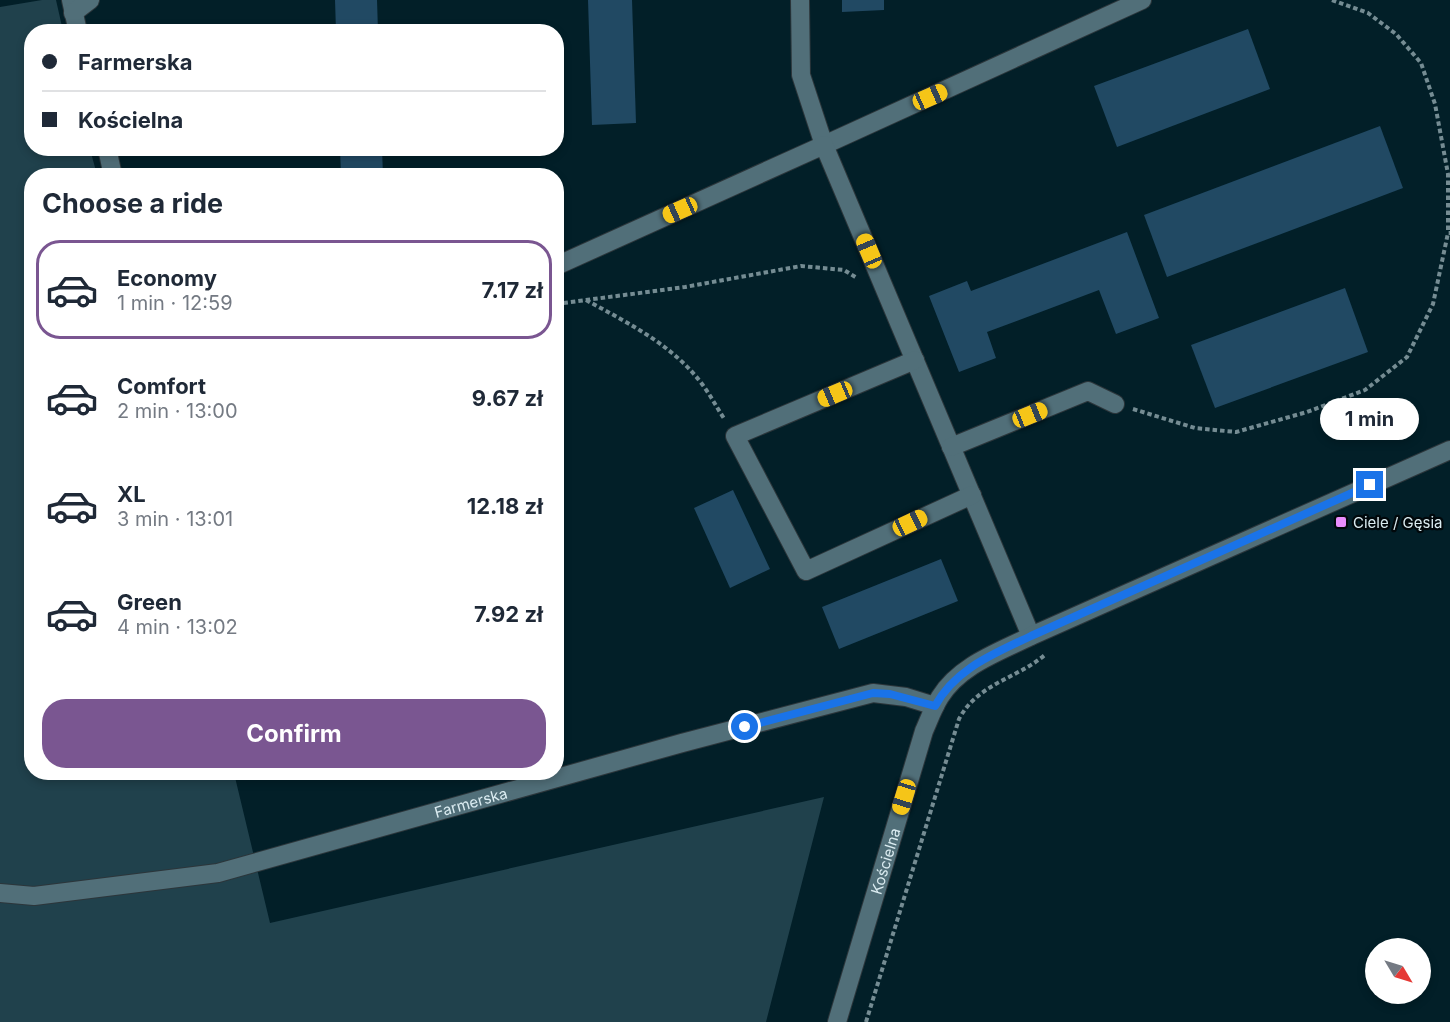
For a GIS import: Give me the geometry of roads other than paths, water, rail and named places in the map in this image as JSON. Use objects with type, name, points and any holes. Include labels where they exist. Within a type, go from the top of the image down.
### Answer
[{"type":"street","points":[[76,24],[72,6],[90,0]]},
{"type":"street","points":[[800,0],[801,75],[824,145],[1031,636]]},
{"type":"street","points":[[564,262],[1142,0]]},
{"type":"street","points":[[915,360],[735,436],[806,571],[972,495]]},
{"type":"street","points":[[951,447],[1089,391],[1115,404]]},
{"type":"street","name":"Kościelna","points":[[837,1022],[918,752],[935,706],[951,682],[965,671],[1031,636],[1450,450]]},
{"type":"street","name":"Farmerska","points":[[564,776],[873,693],[890,694],[935,706]]},
{"type":"street","name":"Farmerska","points":[[0,893],[34,896],[218,873],[550,780]]},
{"type":"place","name":"Ciele / Gęsia","points":[[1341,522]]}]
